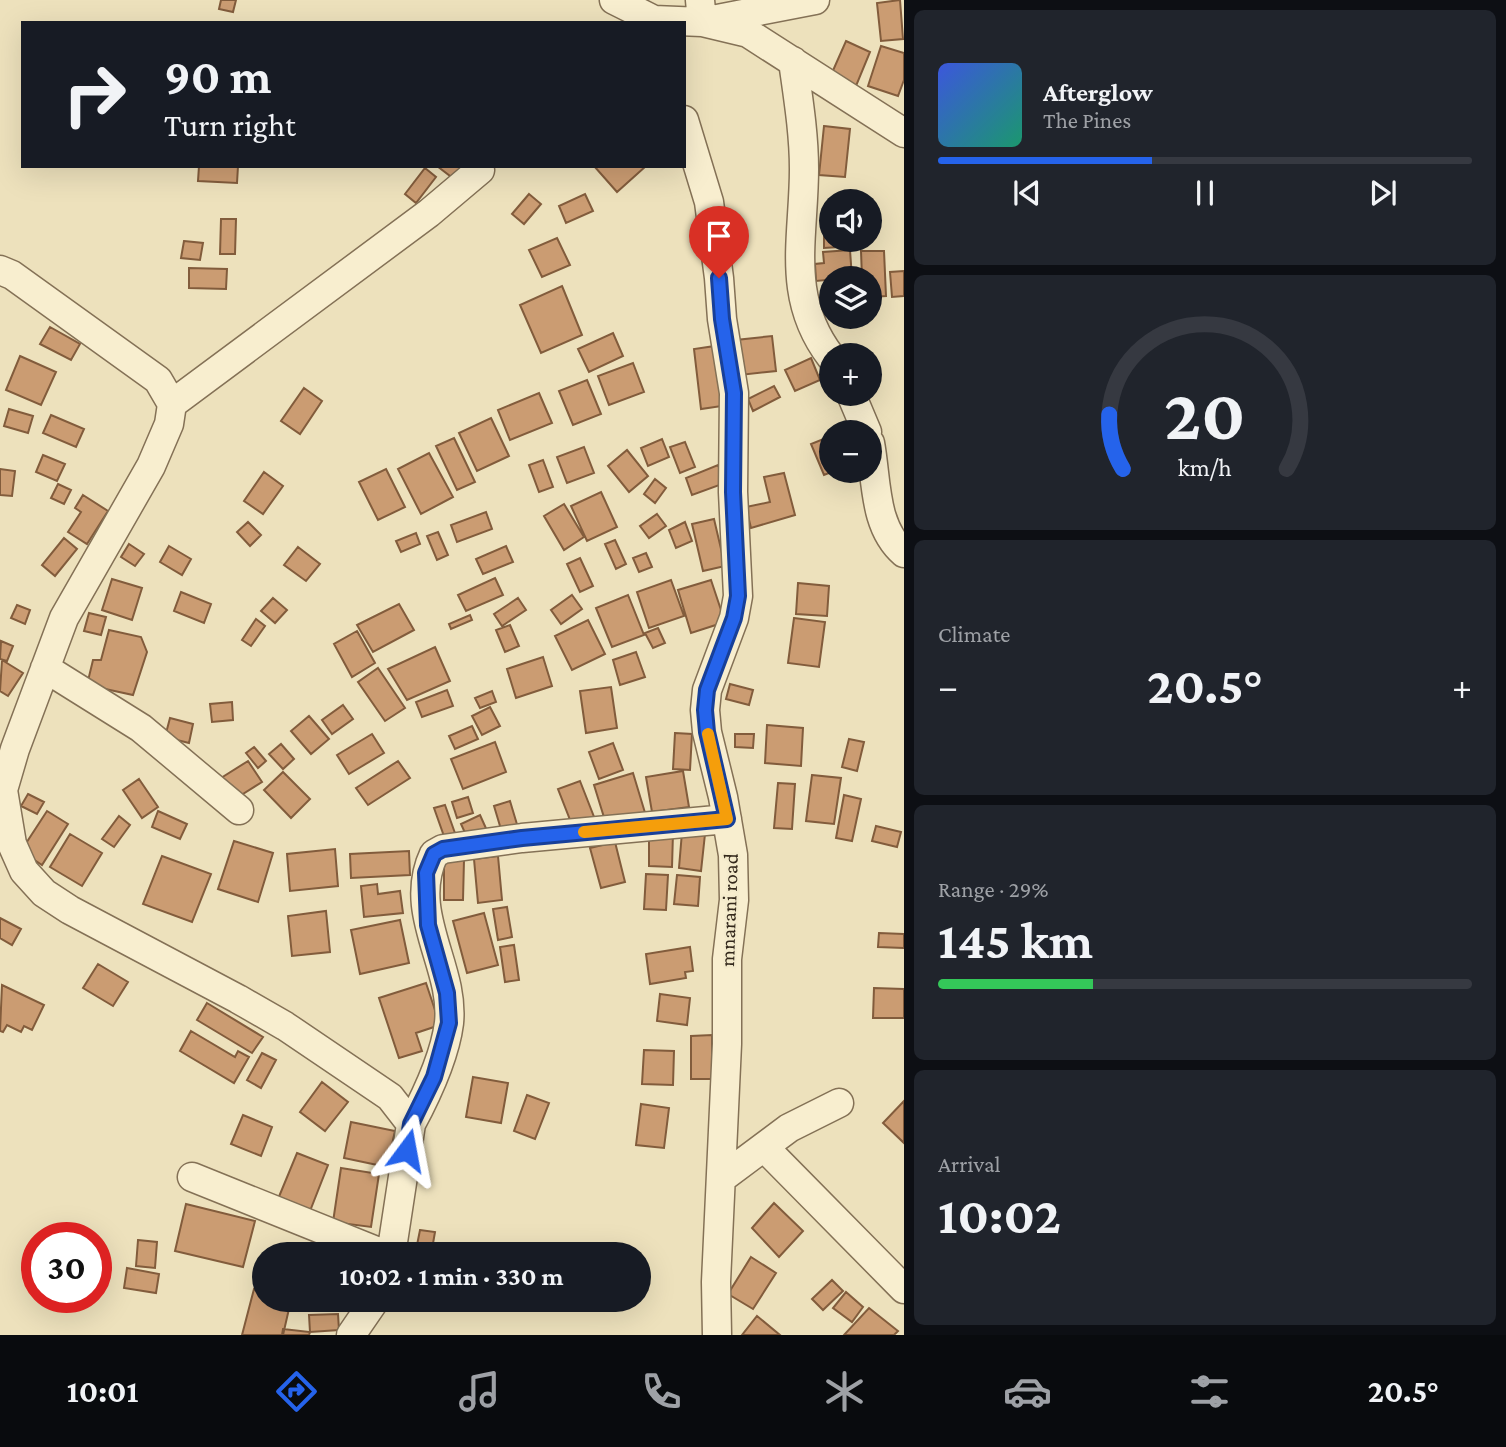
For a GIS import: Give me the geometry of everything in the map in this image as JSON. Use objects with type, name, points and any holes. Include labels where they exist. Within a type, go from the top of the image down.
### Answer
[{"type":"street","points":[[614,0],[652,21]]},
{"type":"street","points":[[658,21],[701,11],[815,0]]},
{"type":"street","points":[[701,11],[748,33],[904,133]]},
{"type":"street","points":[[793,61],[804,166],[799,266],[813,328],[822,343]]},
{"type":"street","name":"mnarani road","points":[[686,127],[709,202],[722,319],[734,393],[733,492],[738,596],[734,618],[707,690],[705,710],[707,732],[733,855],[734,900],[727,959],[727,1044],[716,1282],[717,1335]]},
{"type":"street","points":[[172,404],[429,213],[480,170]]},
{"type":"street","points":[[0,270],[12,275],[158,380],[172,404],[169,424],[151,466],[64,618],[2,781],[12,844],[24,871],[44,893],[70,910],[285,1026],[390,1097],[411,1124]]},
{"type":"street","points":[[876,483],[880,514],[887,532],[904,553]]},
{"type":"street","points":[[45,668],[141,728],[239,810]]},
{"type":"street","points":[[391,1242],[411,1124],[434,1077],[449,1023],[447,993],[428,925],[426,873],[434,854],[443,849],[522,838],[727,819]]},
{"type":"street","points":[[722,1178],[789,1128],[839,1103]]},
{"type":"street","points":[[764,1147],[904,1289]]},
{"type":"street","points":[[192,1177],[356,1242]]},
{"type":"street","points":[[351,1335],[367,1312]]},
{"type":"building","points":[[221,0],[236,0],[233,12],[219,9]]},
{"type":"building","points":[[900,0],[903,39],[881,41],[877,3]]},
{"type":"building","points":[[846,41],[870,52],[856,86],[831,75]]},
{"type":"building","points":[[881,46],[904,53],[904,80],[898,96],[868,86]]},
{"type":"building","points":[[824,126],[850,129],[845,177],[819,175]]},
{"type":"building","points":[[199,168],[238,168],[237,183],[198,181]]},
{"type":"building","points":[[425,168],[436,177],[416,203],[405,194]]},
{"type":"building","points":[[440,168],[462,168],[454,179]]},
{"type":"building","points":[[596,168],[644,168],[617,192]]},
{"type":"building","points":[[529,194],[541,204],[524,224],[512,214]]},
{"type":"building","points":[[585,194],[593,211],[566,223],[559,206]]},
{"type":"building","points":[[221,219],[236,219],[235,254],[220,254]]},
{"type":"building","points":[[557,238],[570,265],[542,277],[529,250]]},
{"type":"building","points":[[184,241],[203,243],[200,260],[181,258]]},
{"type":"building","points":[[884,251],[886,296],[882,296],[882,266],[862,266],[861,252]]},
{"type":"building","points":[[823,252],[850,252],[851,266],[819,266],[819,281],[816,281],[815,264],[824,263]]},
{"type":"building","points":[[189,268],[227,269],[226,289],[189,288]]},
{"type":"building","points":[[904,271],[904,296],[892,297],[890,272]]},
{"type":"building","points":[[562,286],[582,335],[541,353],[520,305]]},
{"type":"building","points":[[50,327],[80,344],[71,360],[40,344]]},
{"type":"building","points":[[613,333],[623,356],[589,372],[578,349]]},
{"type":"building","points":[[772,336],[776,371],[740,375],[736,340]]},
{"type":"building","points":[[715,346],[722,406],[701,409],[694,349]]},
{"type":"building","points":[[20,356],[56,372],[41,405],[6,390]]},
{"type":"building","points":[[811,358],[819,380],[795,391],[785,370]]},
{"type":"building","points":[[633,363],[644,392],[609,405],[598,376]]},
{"type":"building","points":[[587,380],[601,414],[573,425],[559,391]]},
{"type":"building","points":[[774,386],[780,397],[753,411],[748,399]]},
{"type":"building","points":[[304,388],[322,401],[300,434],[281,421]]},
{"type":"building","points":[[539,393],[552,423],[510,440],[498,410]]},
{"type":"building","points":[[9,409],[33,416],[28,433],[4,426]]},
{"type":"building","points":[[51,415],[84,429],[76,447],[43,433]]},
{"type":"building","points":[[491,418],[509,456],[477,471],[459,433]]},
{"type":"building","points":[[454,438],[475,482],[457,490],[436,446]]},
{"type":"building","points":[[662,439],[669,457],[648,466],[641,448]]},
{"type":"building","points":[[819,441],[819,463],[811,444]]},
{"type":"building","points":[[685,442],[695,467],[680,473],[670,447]]},
{"type":"building","points":[[584,447],[594,473],[567,483],[557,457]]},
{"type":"building","points":[[627,450],[648,476],[629,492],[608,466]]},
{"type":"building","points":[[429,453],[453,497],[421,514],[398,469]]},
{"type":"building","points":[[43,455],[65,464],[57,481],[36,472]]},
{"type":"building","points":[[543,460],[553,487],[539,492],[529,465]]},
{"type":"building","points":[[718,465],[725,483],[692,495],[686,478]]},
{"type":"building","points":[[0,469],[15,471],[12,496],[0,495]]},
{"type":"building","points":[[386,469],[405,507],[378,520],[359,482]]},
{"type":"building","points":[[264,472],[283,486],[263,514],[244,501]]},
{"type":"building","points":[[784,473],[795,515],[751,528],[746,507],[770,502],[764,477]]},
{"type":"building","points":[[655,479],[666,488],[655,503],[644,494]]},
{"type":"building","points":[[58,484],[71,490],[64,504],[51,498]]},
{"type":"building","points":[[601,492],[617,527],[587,541],[571,506]]},
{"type":"building","points":[[83,495],[108,511],[87,544],[68,532],[81,512],[75,508]]},
{"type":"building","points":[[564,504],[584,537],[564,550],[544,516]]},
{"type":"building","points":[[486,512],[492,529],[457,542],[451,525]]},
{"type":"building","points":[[657,514],[666,526],[649,538],[640,526]]},
{"type":"building","points":[[714,519],[725,566],[703,571],[692,524]]},
{"type":"building","points":[[248,522],[261,535],[250,546],[237,532]]},
{"type":"building","points":[[685,522],[692,541],[676,548],[669,530]]},
{"type":"building","points":[[438,532],[448,555],[437,560],[427,536]]},
{"type":"building","points":[[416,533],[420,544],[401,552],[396,541]]},
{"type":"building","points":[[64,538],[77,549],[55,576],[42,565]]},
{"type":"building","points":[[615,540],[626,564],[616,569],[605,544]]},
{"type":"building","points":[[129,544],[144,554],[135,566],[121,557]]},
{"type":"building","points":[[169,546],[191,559],[182,575],[160,562]]},
{"type":"building","points":[[506,546],[513,562],[483,574],[476,559]]},
{"type":"building","points":[[298,547],[320,564],[306,581],[284,565]]},
{"type":"building","points":[[646,553],[652,567],[639,572],[633,558]]},
{"type":"building","points":[[580,558],[593,586],[580,592],[567,564]]},
{"type":"building","points":[[495,578],[503,595],[466,611],[458,595]]},
{"type":"building","points":[[112,579],[142,588],[132,620],[102,610]]},
{"type":"building","points":[[671,580],[684,616],[649,628],[637,592]]},
{"type":"building","points":[[711,580],[725,622],[691,633],[678,590]]},
{"type":"building","points":[[798,583],[829,586],[827,616],[796,614]]},
{"type":"building","points":[[181,592],[211,604],[204,623],[174,611]]},
{"type":"building","points":[[572,595],[582,609],[561,624],[551,610]]},
{"type":"building","points":[[628,595],[644,635],[612,647],[596,608]]},
{"type":"building","points":[[273,598],[287,610],[275,623],[261,611]]},
{"type":"building","points":[[518,598],[526,610],[502,626],[494,614]]},
{"type":"building","points":[[399,604],[414,630],[373,652],[357,625]]},
{"type":"building","points":[[17,605],[30,610],[25,624],[11,618]]},
{"type":"building","points":[[89,613],[106,617],[101,635],[84,631]]},
{"type":"building","points":[[470,615],[472,620],[451,629],[449,624]]},
{"type":"building","points":[[794,618],[825,622],[819,667],[788,663]]},
{"type":"building","points":[[256,619],[265,626],[251,646],[242,640]]},
{"type":"building","points":[[588,620],[605,654],[572,670],[555,636]]},
{"type":"building","points":[[510,625],[519,646],[505,652],[496,630]]},
{"type":"building","points":[[658,628],[665,643],[653,648],[645,633]]},
{"type":"building","points":[[109,630],[141,637],[147,652],[133,695],[87,685],[93,660],[101,660]]},
{"type":"building","points":[[357,631],[375,663],[352,677],[334,644]]},
{"type":"building","points":[[1,641],[13,646],[7,661],[0,659]]},
{"type":"building","points":[[435,647],[450,681],[407,700],[388,669]]},
{"type":"building","points":[[636,652],[645,677],[620,685],[613,660]]},
{"type":"building","points":[[543,657],[552,686],[516,698],[507,669]]},
{"type":"building","points":[[2,660],[23,673],[8,696],[0,691]]},
{"type":"building","points":[[378,668],[405,708],[385,721],[358,682]]},
{"type":"building","points":[[730,684],[753,690],[749,705],[726,699]]},
{"type":"building","points":[[611,687],[617,728],[586,733],[580,691]]},
{"type":"building","points":[[447,690],[453,706],[422,717],[416,702]]},
{"type":"building","points":[[492,691],[496,702],[480,708],[475,698]]},
{"type":"building","points":[[232,702],[233,720],[212,722],[210,704]]},
{"type":"building","points":[[343,705],[353,719],[332,734],[322,720]]},
{"type":"building","points":[[490,707],[500,726],[482,735],[472,716]]},
{"type":"building","points":[[309,716],[329,739],[311,754],[291,731]]},
{"type":"building","points":[[170,718],[193,724],[189,743],[165,737]]},
{"type":"building","points":[[767,725],[803,728],[801,766],[765,763]]},
{"type":"building","points":[[472,726],[478,739],[455,749],[449,736]]},
{"type":"building","points":[[675,733],[692,734],[690,770],[673,769]]},
{"type":"building","points":[[372,734],[384,753],[349,774],[337,755]]},
{"type":"building","points":[[735,734],[754,734],[753,748],[735,747]]},
{"type":"building","points":[[849,739],[864,742],[857,771],[842,767]]},
{"type":"building","points":[[495,742],[506,772],[463,789],[451,759]]},
{"type":"building","points":[[613,743],[623,770],[599,779],[589,752]]},
{"type":"building","points":[[281,744],[294,759],[283,769],[269,754]]},
{"type":"building","points":[[254,747],[266,761],[258,768],[246,753]]},
{"type":"building","points":[[248,761],[262,782],[235,799],[221,778]]},
{"type":"building","points":[[398,761],[410,778],[368,805],[356,788]]},
{"type":"building","points":[[683,771],[689,807],[652,812],[646,777]]},
{"type":"building","points":[[283,772],[310,799],[291,818],[264,790]]},
{"type":"building","points":[[633,773],[646,816],[607,827],[594,785]]},
{"type":"building","points":[[812,775],[841,778],[834,824],[806,821]]},
{"type":"building","points":[[139,779],[158,807],[142,818],[123,790]]},
{"type":"building","points":[[580,781],[596,822],[574,830],[558,789]]},
{"type":"building","points":[[778,783],[795,784],[792,829],[774,828]]},
{"type":"building","points":[[28,794],[44,802],[37,814],[21,806]]},
{"type":"building","points":[[844,795],[861,799],[852,841],[836,838]]},
{"type":"building","points":[[468,797],[473,813],[457,818],[452,802]]},
{"type":"building","points":[[510,801],[519,831],[503,836],[494,806]]},
{"type":"building","points":[[445,805],[456,836],[445,839],[434,808]]},
{"type":"building","points":[[47,811],[68,824],[42,865],[21,851]]},
{"type":"building","points":[[158,811],[187,824],[180,839],[152,827]]},
{"type":"building","points":[[480,815],[489,835],[470,844],[461,824]]},
{"type":"building","points":[[119,816],[130,825],[114,847],[102,839]]},
{"type":"building","points":[[876,826],[901,832],[897,847],[872,841]]},
{"type":"building","points":[[649,832],[673,833],[672,867],[649,866]]},
{"type":"building","points":[[682,832],[705,834],[701,871],[679,868]]},
{"type":"building","points":[[70,834],[102,853],[82,886],[50,867]]},
{"type":"building","points":[[234,841],[273,853],[258,902],[218,889]]},
{"type":"building","points":[[615,842],[625,882],[601,888],[590,848]]},
{"type":"building","points":[[335,849],[338,886],[290,891],[287,854]]},
{"type":"building","points":[[409,851],[410,875],[351,878],[350,854]]},
{"type":"building","points":[[162,856],[211,874],[192,922],[143,904]]},
{"type":"building","points":[[498,856],[502,900],[478,903],[474,859]]},
{"type":"building","points":[[444,860],[464,860],[463,900],[444,900]]},
{"type":"building","points":[[646,874],[668,875],[666,910],[644,909]]},
{"type":"building","points":[[677,875],[700,877],[698,906],[674,904]]},
{"type":"building","points":[[377,884],[378,894],[400,891],[403,913],[364,917],[361,886]]},
{"type":"building","points":[[507,907],[512,937],[498,940],[493,909]]},
{"type":"building","points":[[326,911],[330,952],[292,956],[288,916]]},
{"type":"building","points":[[484,913],[498,965],[467,973],[453,921]]},
{"type":"building","points":[[0,918],[21,929],[12,945],[0,938]]},
{"type":"building","points":[[400,920],[409,963],[360,974],[351,930]]},
{"type":"building","points":[[879,933],[904,934],[904,948],[878,947]]},
{"type":"building","points":[[514,945],[519,980],[505,982],[500,947]]},
{"type":"building","points":[[690,947],[693,971],[685,972],[686,978],[650,984],[646,954]]},
{"type":"building","points":[[98,964],[128,982],[113,1006],[83,988]]},
{"type":"building","points":[[426,983],[440,1025],[416,1033],[422,1051],[399,1058],[379,998]]},
{"type":"building","points":[[2,985],[44,1005],[32,1030],[24,1026],[21,1032],[7,1025],[3,1032],[0,1031]]},
{"type":"building","points":[[874,988],[904,989],[904,1018],[873,1018]]},
{"type":"building","points":[[660,994],[690,998],[687,1025],[657,1021]]},
{"type":"building","points":[[207,1003],[263,1037],[252,1053],[197,1020]]},
{"type":"building","points":[[191,1031],[235,1057],[238,1051],[249,1057],[234,1083],[180,1051]]},
{"type":"building","points":[[712,1035],[712,1079],[691,1079],[691,1036]]},
{"type":"building","points":[[644,1050],[674,1051],[673,1085],[642,1084]]},
{"type":"building","points":[[262,1053],[276,1060],[261,1088],[247,1080]]},
{"type":"building","points":[[473,1077],[508,1083],[501,1123],[466,1117]]},
{"type":"building","points":[[322,1082],[348,1102],[325,1131],[300,1112]]},
{"type":"building","points":[[527,1095],[549,1103],[535,1139],[514,1131]]},
{"type":"building","points":[[904,1101],[904,1143],[883,1123]]},
{"type":"building","points":[[641,1104],[669,1108],[664,1148],[636,1145]]},
{"type":"building","points":[[243,1115],[272,1127],[261,1156],[231,1144]]},
{"type":"building","points":[[351,1122],[395,1131],[387,1167],[344,1158]]},
{"type":"building","points":[[297,1153],[328,1165],[310,1211],[278,1199]]},
{"type":"building","points":[[341,1168],[379,1174],[371,1227],[333,1222]]},
{"type":"building","points":[[774,1203],[803,1231],[779,1257],[752,1228]]},
{"type":"building","points":[[186,1204],[255,1221],[243,1267],[175,1251]]},
{"type":"building","points":[[420,1230],[435,1232],[433,1242],[418,1242]]},
{"type":"building","points":[[138,1240],[157,1242],[155,1268],[136,1266]]},
{"type":"building","points":[[751,1257],[776,1273],[753,1309],[728,1294]]},
{"type":"building","points":[[127,1268],[159,1274],[156,1293],[124,1288]]},
{"type":"building","points":[[832,1280],[843,1291],[823,1310],[812,1299]]},
{"type":"building","points":[[846,1292],[863,1307],[852,1322],[833,1308]]},
{"type":"building","points":[[252,1297],[252,1312],[288,1312],[283,1335],[242,1335]]},
{"type":"building","points":[[869,1308],[898,1331],[894,1335],[844,1335]]},
{"type":"building","points":[[338,1314],[339,1330],[310,1332],[309,1315]]},
{"type":"building","points":[[757,1316],[780,1335],[742,1335]]},
{"type":"building","points":[[283,1329],[310,1332],[309,1335],[282,1335]]},
{"type":"slow traffic","points":[[584,832],[727,819],[708,734]]},
{"type":"route","points":[[407,1150],[411,1124],[434,1077],[449,1023],[447,993],[428,925],[426,873],[434,854],[443,849],[522,838],[727,819],[707,732],[705,710],[707,690],[734,618],[738,596],[733,492],[734,393],[722,319],[719,278]]}]
